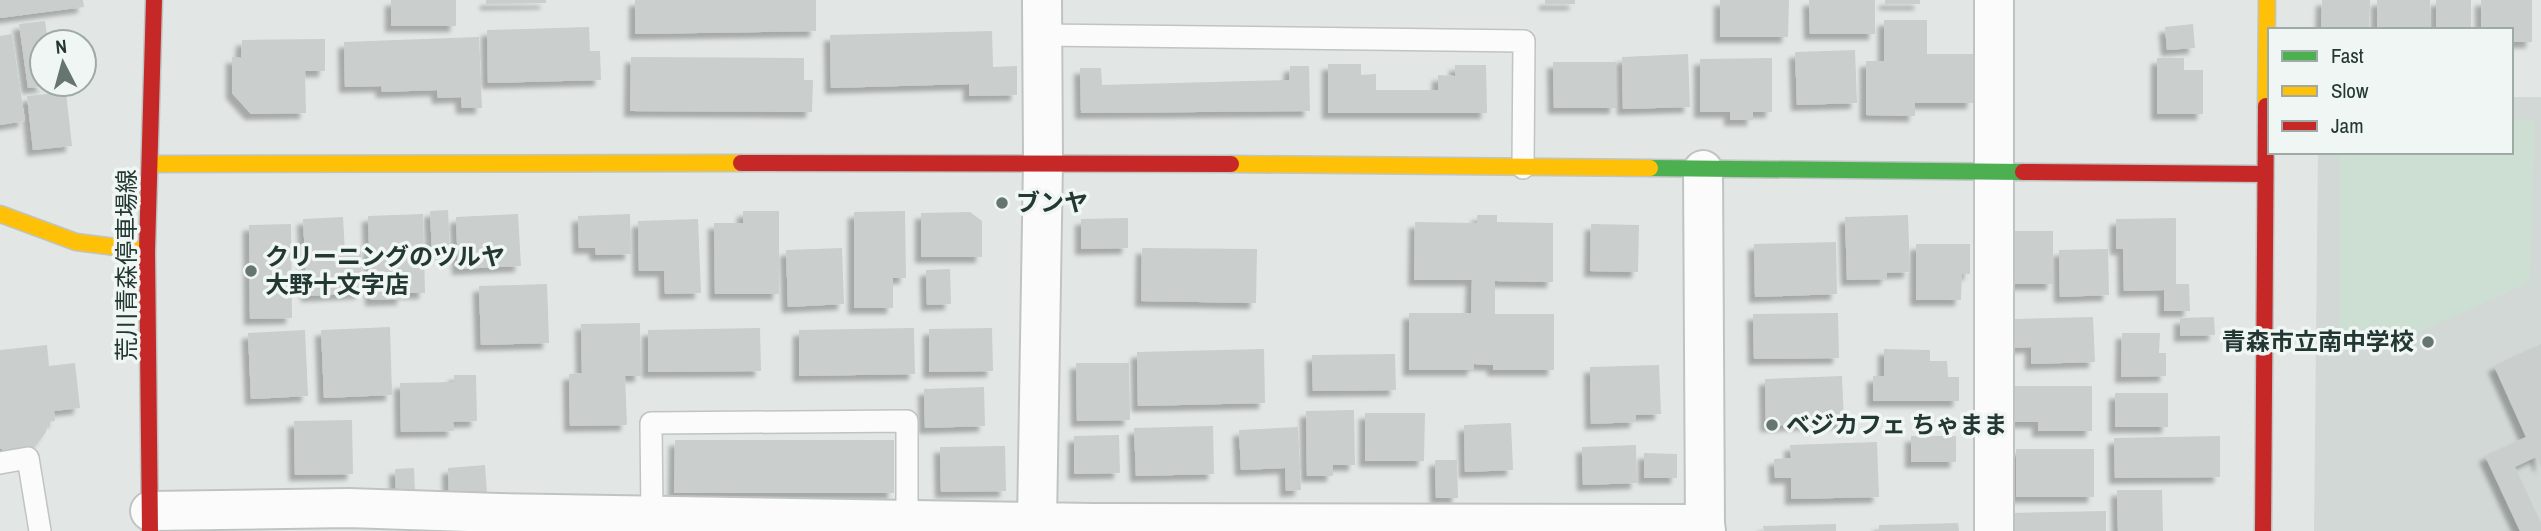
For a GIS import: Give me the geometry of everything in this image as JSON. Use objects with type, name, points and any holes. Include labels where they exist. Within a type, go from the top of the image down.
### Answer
[{"type":"street","name":"荒川青森停車場線","points":[[145,525],[147,251],[154,0]]},
{"type":"street","points":[[1994,0],[1994,531]]},
{"type":"street","points":[[2263,531],[2266,0]]},
{"type":"street","points":[[1037,522],[1043,162],[1042,18]]},
{"type":"street","points":[[150,164],[1043,162],[2265,174]]},
{"type":"street","points":[[145,525],[348,508],[499,522],[652,516],[1037,522],[1093,527],[1706,527],[1703,170]]},
{"type":"street","points":[[0,214],[76,242],[147,251]]},
{"type":"lane","points":[[1042,18],[1524,41],[1523,168]]},
{"type":"lane","points":[[652,516],[651,424],[907,421],[907,520]]},
{"type":"lane","points":[[0,463],[28,458],[40,531]]},
{"type":"shaded area","name":"青森市立南中学校","points":[[2513,97],[2541,97],[2541,531],[2314,531],[2318,154],[2513,154]]},
{"type":"green space","points":[[2513,120],[2535,120],[2530,282],[2421,331],[2339,334],[2339,154],[2513,154]]},
{"type":"building","points":[[0,0],[83,0],[84,7],[0,18]]},
{"type":"building","points":[[391,0],[456,0],[456,26],[391,26]]},
{"type":"building","points":[[486,0],[546,0],[546,3],[486,4]]},
{"type":"building","points":[[635,0],[816,0],[816,31],[635,34]]},
{"type":"building","points":[[1545,0],[1575,0],[1575,4],[1545,4]]},
{"type":"building","points":[[1720,0],[1789,0],[1788,37],[1720,37]]},
{"type":"building","points":[[1809,0],[1875,0],[1875,34],[1810,34]]},
{"type":"building","points":[[1885,0],[1920,0],[1920,4],[1885,4]]},
{"type":"building","points":[[2322,0],[2370,0],[2369,28],[2321,28]]},
{"type":"building","points":[[2377,0],[2430,0],[2431,28],[2377,28]]},
{"type":"building","points":[[2436,0],[2471,0],[2471,28],[2436,28]]},
{"type":"building","points":[[2481,0],[2532,0],[2532,42],[2513,42],[2513,28],[2481,28]]},
{"type":"building","points":[[1884,20],[1927,20],[1927,54],[1974,54],[1973,103],[1915,103],[1915,116],[1866,115],[1866,61],[1884,61]]},
{"type":"building","points":[[45,21],[46,28],[28,28],[28,88],[19,24]]},
{"type":"building","points":[[2193,24],[2195,48],[2167,50],[2165,27]]},
{"type":"building","points":[[589,27],[590,51],[600,51],[601,80],[488,83],[487,30]]},
{"type":"building","points":[[992,31],[993,67],[1017,66],[1017,95],[969,96],[969,84],[831,88],[830,35]]},
{"type":"building","points":[[12,34],[25,121],[0,125],[0,36]]},
{"type":"building","points":[[479,37],[482,108],[462,108],[461,97],[438,98],[437,90],[382,92],[381,86],[345,87],[344,42]]},
{"type":"building","points":[[325,39],[325,71],[305,71],[306,113],[251,114],[232,93],[232,57],[241,58],[242,40]]},
{"type":"building","points":[[1855,50],[1857,103],[1797,105],[1795,52]]},
{"type":"building","points":[[1688,54],[1690,107],[1623,109],[1622,57]]},
{"type":"building","points":[[631,57],[804,58],[804,80],[813,80],[812,112],[630,111]]},
{"type":"building","points":[[1772,58],[1772,112],[1753,112],[1753,120],[1730,120],[1730,112],[1700,112],[1700,59]]},
{"type":"building","points":[[2157,58],[2184,58],[2184,70],[2203,70],[2203,114],[2157,114]]},
{"type":"building","points":[[1553,62],[1616,62],[1616,108],[1554,108]]},
{"type":"building","points":[[1328,64],[1361,64],[1361,75],[1376,74],[1376,90],[1438,90],[1438,75],[1455,76],[1455,65],[1486,65],[1487,113],[1328,113]]},
{"type":"building","points":[[1290,66],[1309,66],[1310,111],[1081,113],[1080,68],[1101,68],[1102,85],[1289,80]]},
{"type":"building","points":[[27,96],[67,98],[72,146],[33,150]]},
{"type":"building","points":[[448,210],[450,252],[432,253],[430,211]]},
{"type":"building","points":[[743,211],[779,211],[779,294],[715,294],[714,223],[743,223]]},
{"type":"building","points":[[905,211],[906,278],[893,278],[893,308],[854,308],[854,212]]},
{"type":"building","points":[[970,212],[982,221],[982,257],[921,257],[921,213]]},
{"type":"building","points":[[423,214],[425,293],[403,293],[403,299],[371,300],[368,216]]},
{"type":"building","points":[[518,214],[521,266],[458,269],[456,217]]},
{"type":"building","points":[[630,214],[631,254],[596,255],[595,248],[579,248],[578,216]]},
{"type":"building","points":[[1477,215],[1497,215],[1497,222],[1553,223],[1553,282],[1495,281],[1495,314],[1554,314],[1554,370],[1493,370],[1493,365],[1474,364],[1473,370],[1409,370],[1409,313],[1471,313],[1472,280],[1414,280],[1415,222],[1477,223]]},
{"type":"building","points":[[1908,215],[1910,272],[1887,273],[1887,279],[1847,280],[1845,217]]},
{"type":"building","points":[[343,217],[345,253],[361,252],[362,293],[307,296],[303,219]]},
{"type":"building","points":[[1128,218],[1128,248],[1081,249],[1081,219]]},
{"type":"building","points":[[2176,218],[2176,284],[2189,284],[2190,311],[2164,311],[2164,290],[2124,291],[2123,249],[2116,249],[2116,219]]},
{"type":"building","points":[[698,219],[701,293],[665,294],[664,271],[639,271],[638,221]]},
{"type":"building","points":[[291,224],[292,318],[250,319],[249,225]]},
{"type":"building","points":[[1591,224],[1639,225],[1638,272],[1590,271]]},
{"type":"building","points":[[2013,231],[2053,231],[2053,284],[2014,284]]},
{"type":"building","points":[[1836,242],[1837,294],[1755,297],[1754,244]]},
{"type":"building","points":[[1916,244],[1970,244],[1970,274],[1962,274],[1961,300],[1916,300]]},
{"type":"building","points":[[842,248],[844,304],[788,307],[786,250]]},
{"type":"building","points":[[1142,248],[1257,249],[1256,303],[1141,301]]},
{"type":"building","points":[[2108,249],[2109,295],[2060,297],[2059,250]]},
{"type":"building","points":[[950,269],[951,304],[927,305],[926,270]]},
{"type":"building","points":[[547,284],[549,343],[481,345],[479,286]]},
{"type":"building","points":[[1838,313],[1839,358],[1754,359],[1753,314]]},
{"type":"building","points":[[2093,317],[2095,362],[2031,364],[2031,347],[2014,348],[2013,319]]},
{"type":"building","points":[[2214,317],[2215,335],[2180,336],[2180,318]]},
{"type":"building","points":[[640,323],[641,376],[625,376],[627,425],[570,426],[569,374],[582,373],[581,324]]},
{"type":"building","points":[[390,327],[392,395],[324,398],[321,330]]},
{"type":"building","points":[[760,328],[761,371],[648,372],[648,330]]},
{"type":"building","points":[[914,328],[915,374],[799,376],[799,330]]},
{"type":"building","points":[[992,328],[993,371],[929,372],[929,329]]},
{"type":"building","points":[[305,330],[308,396],[251,399],[248,333]]},
{"type":"building","points":[[2122,333],[2160,333],[2159,353],[2166,353],[2166,376],[2121,377]]},
{"type":"building","points":[[2541,344],[2541,468],[2536,457],[2515,467],[2541,523],[2541,531],[2520,531],[2485,456],[2526,437],[2494,366]]},
{"type":"building","points":[[47,345],[49,366],[75,363],[80,408],[54,411],[55,421],[48,422],[46,432],[34,448],[14,453],[4,451],[0,448],[0,350]]},
{"type":"building","points":[[1264,349],[1265,403],[1138,406],[1137,352]]},
{"type":"building","points":[[1884,349],[1930,350],[1930,361],[1947,361],[1948,377],[1959,377],[1959,401],[1873,401],[1873,376],[1884,376]]},
{"type":"building","points":[[1395,354],[1396,390],[1313,391],[1312,355]]},
{"type":"building","points":[[1076,363],[1129,363],[1130,420],[1077,421]]},
{"type":"building","points":[[1659,365],[1661,414],[1636,415],[1636,422],[1591,424],[1590,367]]},
{"type":"building","points":[[454,375],[476,375],[477,421],[453,422],[454,431],[401,432],[400,383],[454,382]]},
{"type":"building","points":[[1842,376],[1844,423],[1766,426],[1765,379]]},
{"type":"building","points":[[2012,386],[2092,386],[2092,431],[2038,431],[2038,422],[2012,422]]},
{"type":"building","points":[[984,387],[985,426],[925,428],[924,389]]},
{"type":"building","points":[[2115,393],[2168,393],[2168,427],[2115,427]]},
{"type":"building","points":[[1354,410],[1355,465],[1333,465],[1333,476],[1307,476],[1306,411]]},
{"type":"building","points":[[1365,413],[1425,413],[1424,461],[1365,461]]},
{"type":"building","points":[[352,420],[353,474],[295,475],[294,421]]},
{"type":"building","points":[[1511,423],[1513,470],[1465,472],[1464,425]]},
{"type":"building","points":[[1213,426],[1214,474],[1136,476],[1134,428]]},
{"type":"building","points":[[1298,427],[1301,490],[1286,491],[1285,468],[1241,470],[1239,430]]},
{"type":"building","points":[[1119,435],[1120,473],[1074,474],[1074,436]]},
{"type":"building","points":[[1911,436],[1956,436],[1956,462],[1911,462]]},
{"type":"building","points":[[2220,436],[2220,477],[2115,478],[2114,438]]},
{"type":"building","points":[[675,440],[894,440],[894,493],[674,493]]},
{"type":"building","points":[[1877,442],[1879,497],[1791,499],[1791,478],[1775,478],[1774,459],[1791,458],[1790,445]]},
{"type":"building","points":[[1636,445],[1637,483],[1583,485],[1582,447]]},
{"type":"building","points":[[1005,446],[1006,491],[941,492],[940,447]]},
{"type":"building","points":[[2016,449],[2094,449],[2094,497],[2016,497]]},
{"type":"building","points":[[1644,453],[1677,454],[1677,478],[1644,478]]},
{"type":"building","points":[[1435,460],[1457,460],[1458,498],[1436,498]]},
{"type":"building","points":[[485,465],[487,493],[449,495],[448,468]]},
{"type":"building","points":[[414,468],[415,493],[396,493],[395,469]]},
{"type":"building","points":[[2117,490],[2162,490],[2163,531],[2118,531]]},
{"type":"building","points":[[2106,511],[2106,531],[2010,531],[2010,513]]},
{"type":"building","points":[[1958,523],[1959,531],[1879,531],[1879,525]]},
{"type":"building","points":[[1836,524],[1836,531],[1764,531],[1763,526]]},
{"type":"traffic: fast","points":[[1650,168],[2023,172]]},
{"type":"traffic: slow","points":[[2266,106],[2267,0]]},
{"type":"traffic: slow","points":[[150,164],[741,163]]},
{"type":"traffic: slow","points":[[1231,164],[1650,168]]},
{"type":"traffic: slow","points":[[0,214],[76,242],[147,251]]},
{"type":"traffic: jam","points":[[150,531],[147,251],[154,0]]},
{"type":"traffic: jam","points":[[2263,531],[2266,106]]},
{"type":"traffic: jam","points":[[741,163],[1231,164]]},
{"type":"traffic: jam","points":[[2023,172],[2265,174]]},
{"type":"place","name":"ブンヤ","points":[[1002,203]]},
{"type":"place","name":"クリーニングのツルヤ 大野十文字店","points":[[251,271]]},
{"type":"place","name":"青森市立南中学校","points":[[2428,342]]},
{"type":"place","name":"ベジカフェ ちゃまま","points":[[1772,425]]}]
